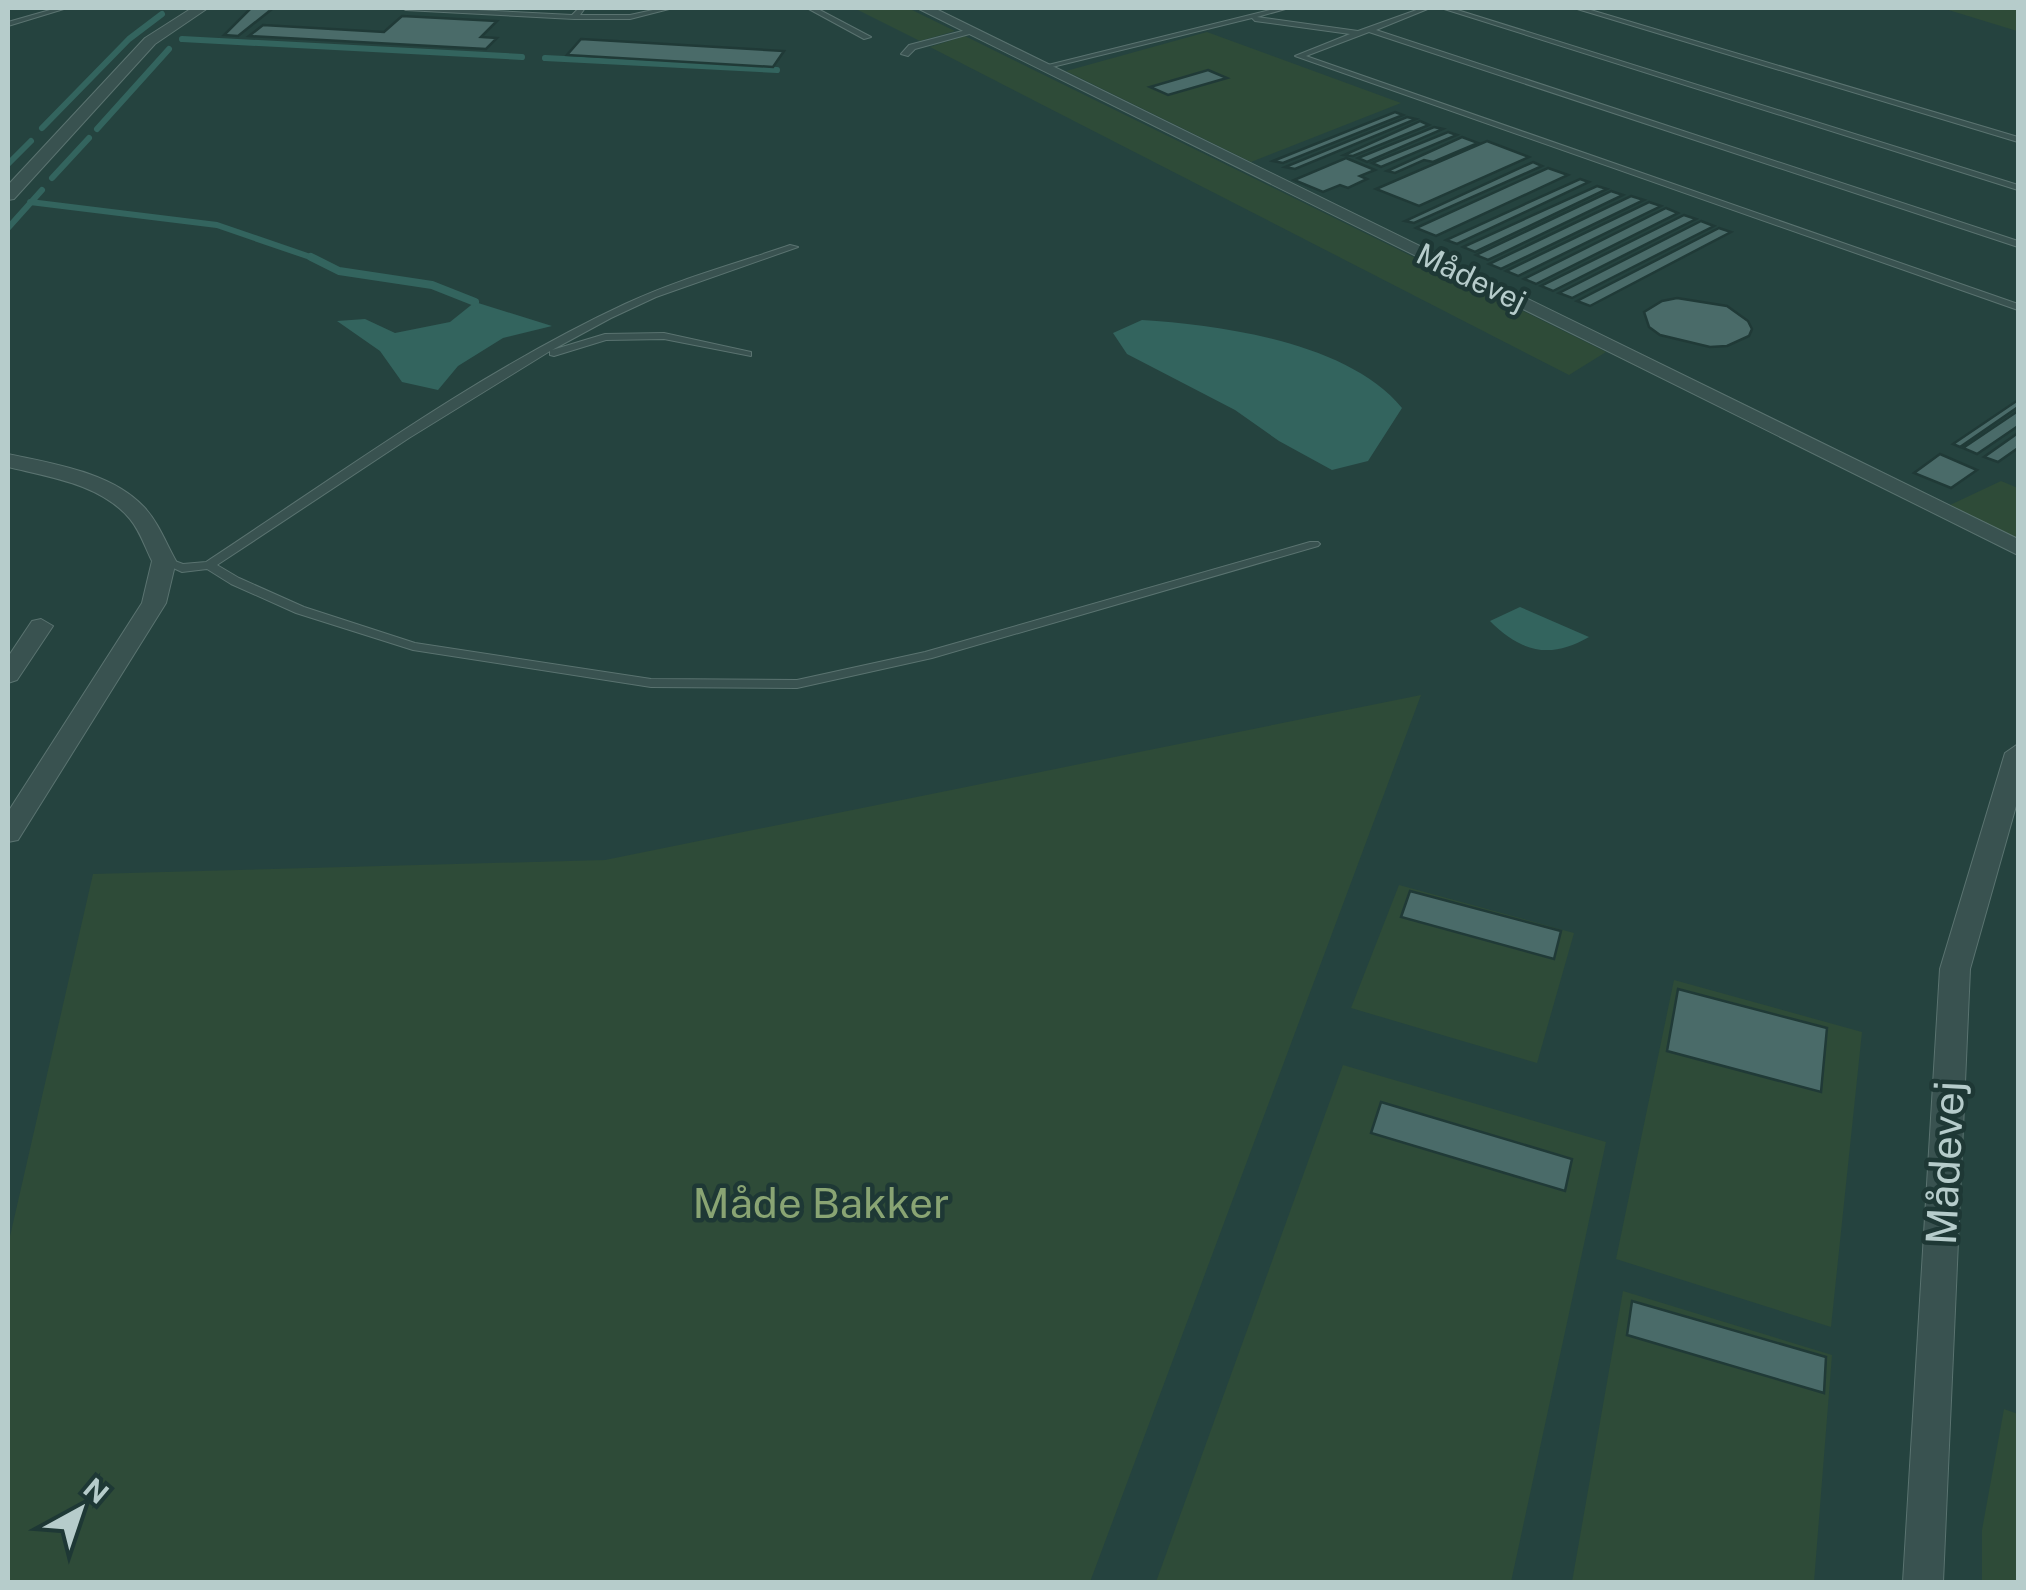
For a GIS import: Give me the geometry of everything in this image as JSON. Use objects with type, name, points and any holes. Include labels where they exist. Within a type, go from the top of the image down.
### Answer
[{"type":"street","points":[[8,194],[150,42],[201,8]]},
{"type":"street","name":"Mådevej","points":[[924,8],[2018,548]]},
{"type":"street","points":[[8,460],[72,478],[120,501],[137,513],[164,561],[154,603],[8,833]]},
{"type":"street","points":[[8,675],[42,626]]},
{"type":"street","name":"Mådevej","points":[[1923,1582],[1954,968],[2018,753]]},
{"type":"lane","points":[[8,24],[63,8]]},
{"type":"lane","points":[[406,8],[574,17],[630,16],[669,8]]},
{"type":"lane","points":[[574,17],[582,8]]},
{"type":"lane","points":[[811,8],[867,38]]},
{"type":"lane","points":[[1044,67],[1285,8]]},
{"type":"lane","points":[[1427,8],[1299,56],[2018,307]]},
{"type":"lane","points":[[1445,8],[2018,188]]},
{"type":"lane","points":[[1578,8],[2018,140]]},
{"type":"lane","points":[[1245,17],[1358,34]]},
{"type":"lane","points":[[1369,29],[2018,244]]},
{"type":"lane","points":[[905,54],[912,48],[970,31]]},
{"type":"lane","points":[[164,561],[182,568],[209,565],[520,364],[643,300],[793,247]]},
{"type":"lane","points":[[520,364],[605,337],[664,336],[747,354]]},
{"type":"lane","points":[[209,565],[234,581],[300,610],[413,646],[651,682],[797,684],[928,655],[1314,544]]},
{"type":"green space","points":[[854,8],[908,8],[955,31],[920,41]]},
{"type":"green space","points":[[1942,8],[2018,8],[2018,31],[2017,31]]},
{"type":"green space","points":[[1207,32],[1401,103],[1251,162],[1066,71]]},
{"type":"green space","points":[[965,36],[1606,352],[1569,375],[930,47]]},
{"type":"green space","points":[[2001,481],[2018,488],[2018,539],[1950,505]]},
{"type":"green space","name":"Måde Bakker","points":[[1421,695],[1090,1582],[8,1582],[8,1245],[93,874],[605,860]]},
{"type":"green space","points":[[1399,885],[1574,933],[1537,1063],[1351,1008]]},
{"type":"green space","points":[[1674,980],[1862,1032],[1831,1327],[1616,1259]]},
{"type":"green space","points":[[1343,1065],[1606,1142],[1511,1582],[1156,1582]]},
{"type":"green space","points":[[1623,1291],[1832,1355],[1814,1582],[1572,1582]]},
{"type":"green space","points":[[2004,1409],[2018,1414],[2018,1582],[1982,1582],[1982,1530]]},
{"type":"water","points":[[475,302],[552,326],[503,338],[458,366],[438,390],[402,382],[380,351],[337,321],[365,319],[395,333],[450,322]]},
{"type":"water","points":[[1142,320],[1245,333],[1318,353],[1379,386],[1402,408],[1368,461],[1332,470],[1279,441],[1235,410],[1127,354],[1113,333]]},
{"type":"water","points":[[1520,607],[1589,637],[1549,650],[1525,646],[1490,621]]},
{"type":"building","points":[[251,8],[272,9],[238,36],[224,35]]},
{"type":"building","points":[[402,16],[497,21],[481,37],[497,38],[486,49],[249,36],[263,25],[384,32]]},
{"type":"building","points":[[581,39],[784,51],[773,67],[567,55]]},
{"type":"building","points":[[1208,70],[1227,78],[1168,95],[1150,87]]},
{"type":"building","points":[[1395,112],[1403,115],[1283,163],[1273,161]]},
{"type":"building","points":[[1407,117],[1416,119],[1295,169],[1285,167]]},
{"type":"building","points":[[1420,121],[1429,125],[1353,156],[1344,155]]},
{"type":"building","points":[[1434,127],[1443,129],[1367,162],[1358,158]]},
{"type":"building","points":[[1448,132],[1457,135],[1381,167],[1372,163]]},
{"type":"building","points":[[1462,137],[1478,143],[1433,162],[1424,160],[1395,173],[1387,171]]},
{"type":"building","points":[[1487,141],[1529,157],[1419,206],[1376,189]]},
{"type":"building","points":[[1346,158],[1375,170],[1360,176],[1367,179],[1348,188],[1340,185],[1323,192],[1294,180]]},
{"type":"building","points":[[1533,162],[1542,166],[1414,223],[1405,221]]},
{"type":"building","points":[[1548,168],[1568,175],[1436,236],[1416,228]]},
{"type":"building","points":[[1580,179],[1589,182],[1457,244],[1446,240]]},
{"type":"building","points":[[1597,186],[1607,189],[1475,252],[1463,247]]},
{"type":"building","points":[[1611,191],[1623,195],[1488,260],[1476,255]]},
{"type":"building","points":[[1631,196],[1644,200],[1501,269],[1489,264]]},
{"type":"building","points":[[1649,202],[1661,206],[1518,276],[1506,271]]},
{"type":"building","points":[[1666,208],[1678,213],[1536,284],[1524,279]]},
{"type":"building","points":[[1684,215],[1696,219],[1553,291],[1541,286]]},
{"type":"building","points":[[1701,221],[1714,226],[1572,298],[1559,293]]},
{"type":"building","points":[[1719,228],[1731,232],[1590,306],[1577,301]]},
{"type":"building","points":[[1677,298],[1727,306],[1748,321],[1752,329],[1749,336],[1727,346],[1710,347],[1660,335],[1649,327],[1644,312],[1662,301]]},
{"type":"building","points":[[2018,400],[2018,407],[1960,447],[1953,444]]},
{"type":"building","points":[[2018,411],[2018,426],[1977,454],[1963,448]]},
{"type":"building","points":[[2018,433],[2018,448],[1998,462],[1984,457]]},
{"type":"building","points":[[1940,454],[1977,470],[1951,488],[1914,473]]},
{"type":"building","points":[[1410,891],[1561,931],[1554,959],[1401,917]]},
{"type":"building","points":[[1678,989],[1827,1028],[1821,1092],[1667,1051]]},
{"type":"building","points":[[1381,1102],[1572,1159],[1565,1191],[1371,1133]]},
{"type":"building","points":[[1632,1301],[1826,1357],[1824,1393],[1627,1335]]},
{"type":"waterway","points":[[42,128],[129,39],[162,14]]},
{"type":"waterway","points":[[182,39],[522,57]]},
{"type":"waterway","points":[[97,129],[169,49]]},
{"type":"waterway","points":[[545,58],[777,70]]},
{"type":"waterway","points":[[52,178],[89,138]]},
{"type":"waterway","points":[[8,164],[31,141]]},
{"type":"waterway","points":[[31,202],[42,190]]},
{"type":"waterway","points":[[8,228],[31,202]]},
{"type":"waterway","points":[[31,202],[217,225],[313,258]]},
{"type":"waterway","points":[[313,258],[339,271],[432,285],[475,302]]}]
